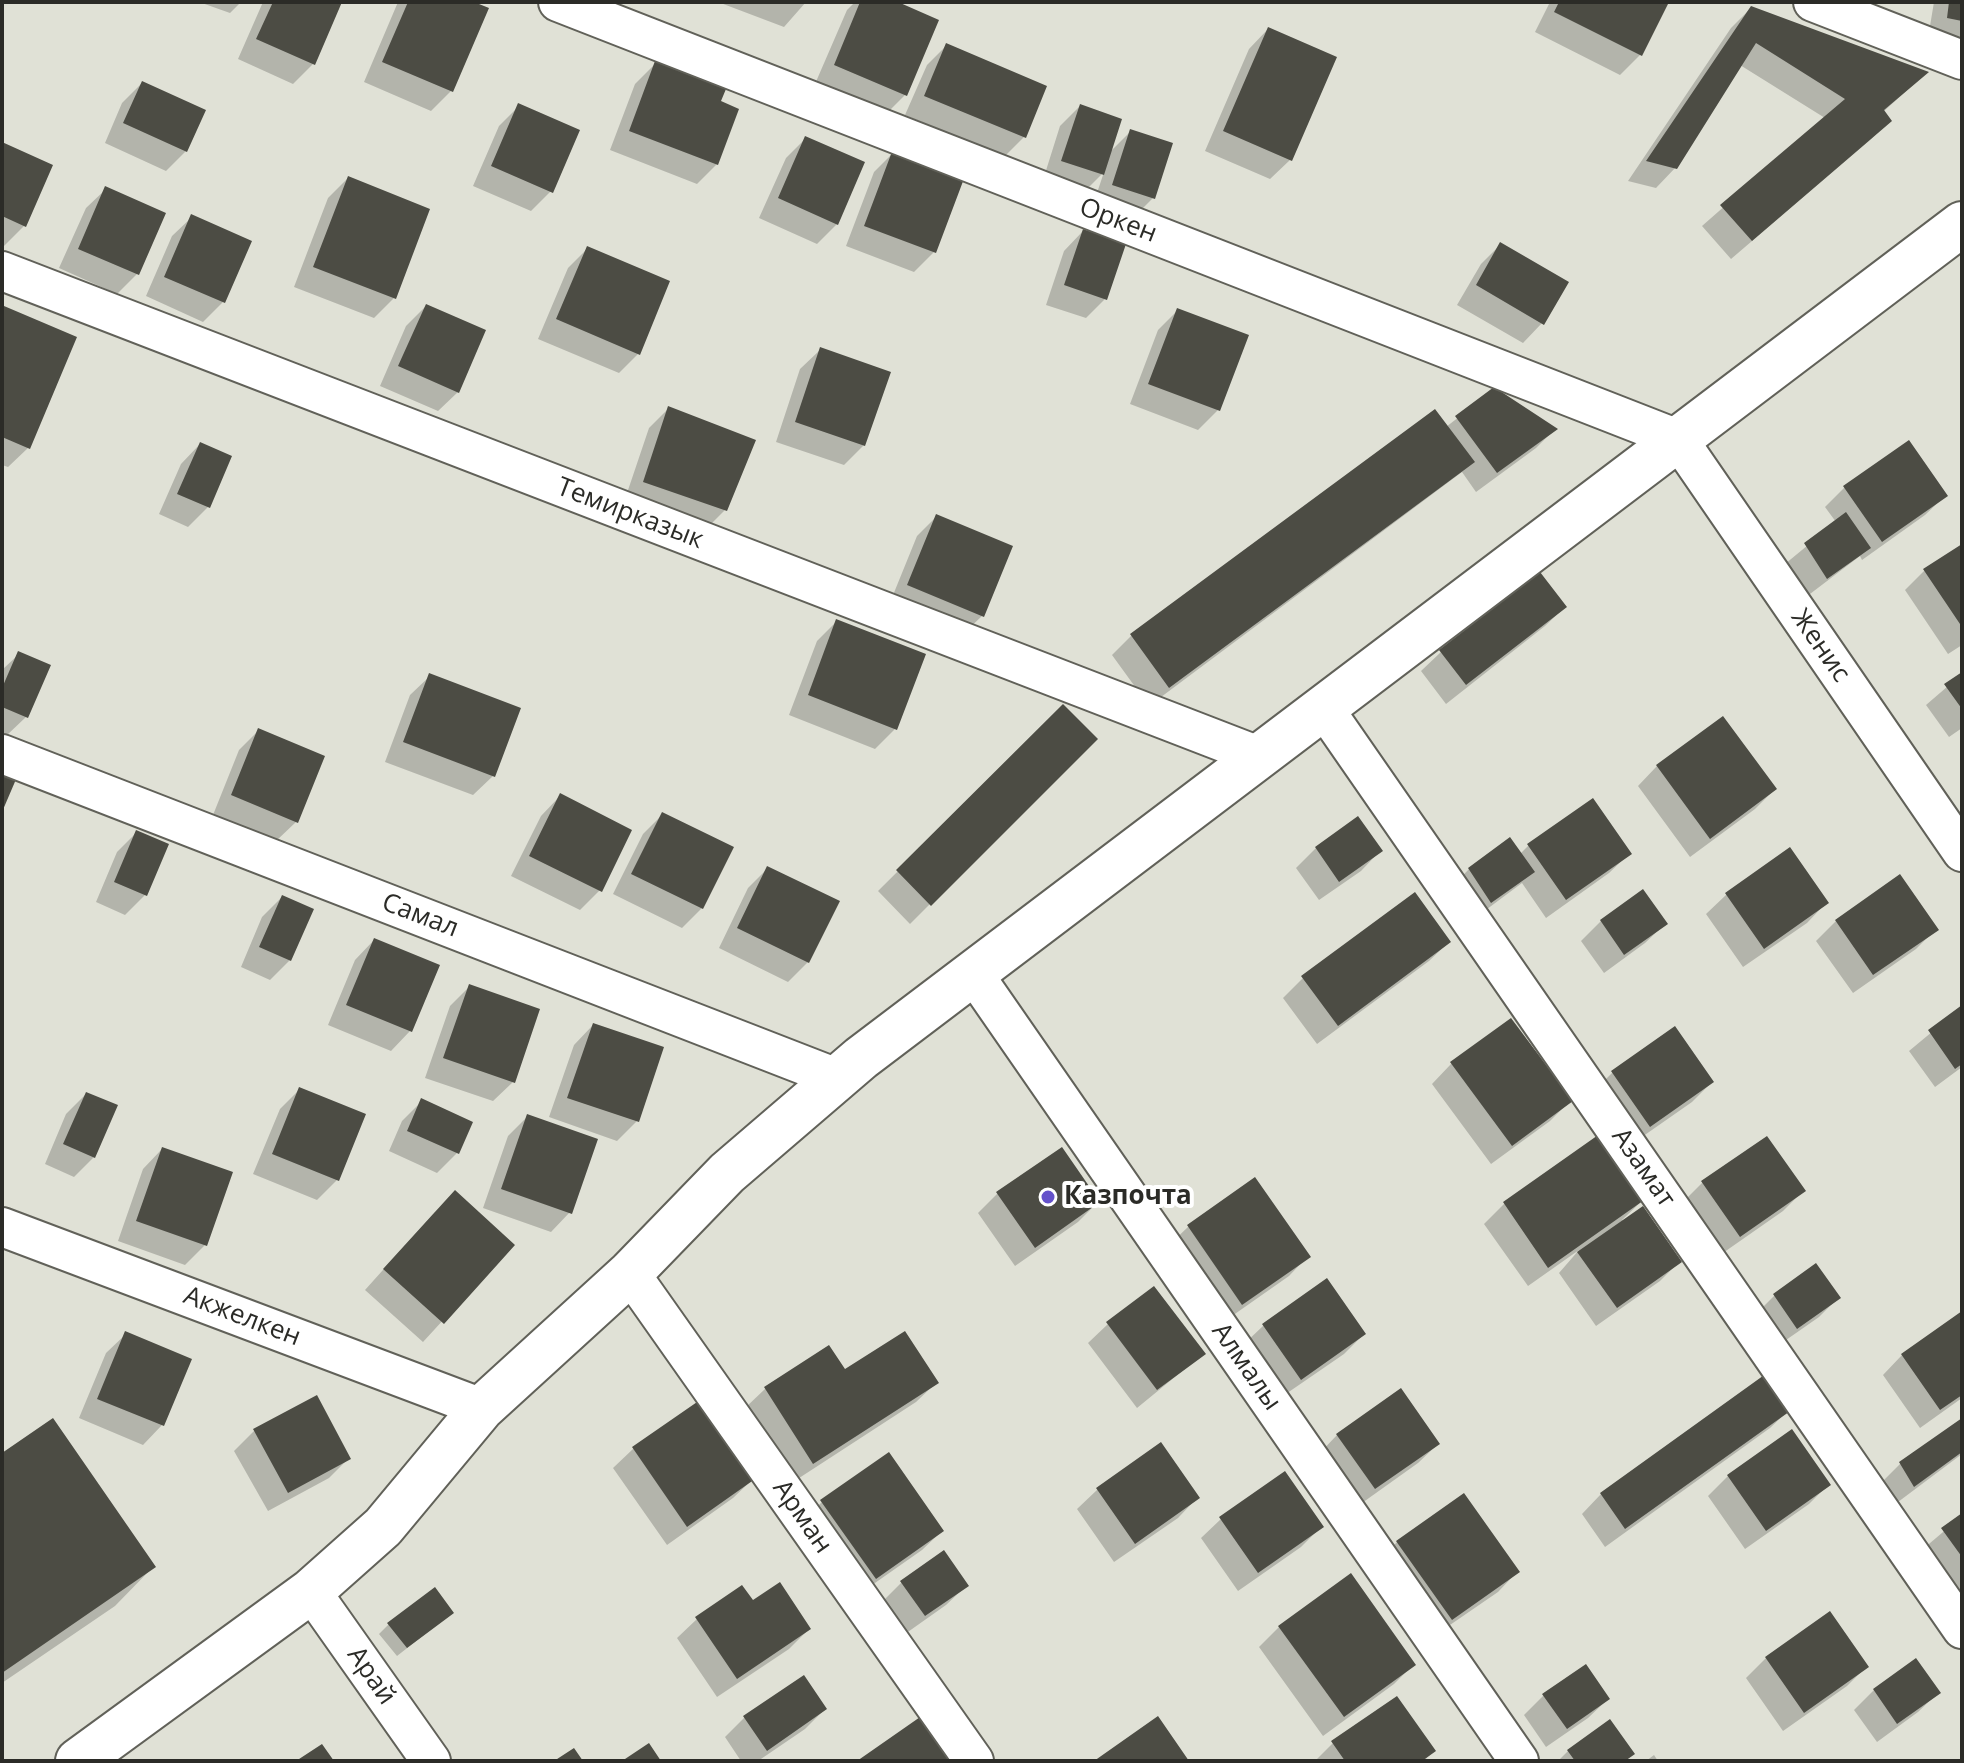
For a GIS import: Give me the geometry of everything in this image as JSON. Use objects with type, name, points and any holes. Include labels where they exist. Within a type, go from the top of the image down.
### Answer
[{"type":"street","name":"Оркен","points":[[558,2],[1678,439]]},
{"type":"street","points":[[1813,2],[1962,60]]},
{"type":"street","points":[[78,1761],[311,1591],[383,1527],[482,1408],[630,1273],[727,1173],[837,1078],[1962,224]]},
{"type":"street","name":"Темирказык","points":[[2,271],[1259,756]]},
{"type":"street","name":"Женис","points":[[1678,439],[1962,852]]},
{"type":"street","name":"Азамат","points":[[1323,707],[1962,1629]]},
{"type":"street","name":"Самал","points":[[2,754],[837,1078]]},
{"type":"street","name":"Алмалы","points":[[973,973],[1519,1761]]},
{"type":"street","name":"Акжелкен","points":[[2,1227],[482,1408]]},
{"type":"street","name":"Арман","points":[[630,1273],[974,1761]]},
{"type":"street","name":"Арай","points":[[311,1591],[431,1761]]},
{"type":"building","points":[[273,2],[342,2],[315,65],[256,39]]},
{"type":"building","points":[[408,2],[474,2],[489,8],[453,92],[382,62]]},
{"type":"building","points":[[860,2],[898,2],[939,20],[907,96],[834,65]]},
{"type":"building","points":[[1559,2],[1669,2],[1642,56],[1554,12]]},
{"type":"building","points":[[1949,2],[1962,2],[1962,21],[1947,18]]},
{"type":"building","points":[[1751,6],[1929,72],[1884,110],[1892,121],[1752,241],[1720,205],[1845,99],[1756,43],[1677,169],[1646,161]]},
{"type":"building","points":[[1268,27],[1337,57],[1292,161],[1223,131]]},
{"type":"building","points":[[946,43],[1047,86],[1026,138],[924,96]]},
{"type":"building","points":[[655,61],[726,89],[721,101],[739,109],[718,165],[629,131]]},
{"type":"building","points":[[142,81],[206,110],[187,152],[123,123]]},
{"type":"building","points":[[518,103],[580,130],[553,193],[491,166]]},
{"type":"building","points":[[1080,104],[1122,119],[1104,175],[1061,161]]},
{"type":"building","points":[[1130,129],[1173,143],[1155,199],[1112,185]]},
{"type":"building","points":[[805,136],[865,162],[838,225],[778,198]]},
{"type":"building","points":[[2,142],[53,165],[26,227],[2,216]]},
{"type":"building","points":[[893,149],[965,176],[936,253],[864,226]]},
{"type":"building","points":[[348,176],[430,209],[396,299],[313,267]]},
{"type":"building","points":[[105,186],[166,213],[139,275],[78,249]]},
{"type":"building","points":[[191,214],[252,241],[225,303],[164,277]]},
{"type":"building","points":[[1083,229],[1126,244],[1107,300],[1064,285]]},
{"type":"building","points":[[1500,242],[1569,282],[1544,325],[1476,285]]},
{"type":"building","points":[[587,246],[670,281],[640,355],[556,319]]},
{"type":"building","points":[[426,304],[486,330],[459,393],[398,366]]},
{"type":"building","points":[[4,306],[77,337],[30,449],[2,437]]},
{"type":"building","points":[[1177,308],[1249,335],[1220,411],[1148,384]]},
{"type":"building","points":[[820,347],[891,372],[865,446],[795,422]]},
{"type":"building","points":[[1494,387],[1558,429],[1497,473],[1455,416]]},
{"type":"building","points":[[668,406],[756,440],[727,511],[643,482]]},
{"type":"building","points":[[1435,409],[1475,462],[1169,688],[1130,634]]},
{"type":"building","points":[[1909,440],[1948,496],[1882,542],[1843,486]]},
{"type":"building","points":[[200,442],[232,456],[210,508],[177,494]]},
{"type":"building","points":[[1846,512],[1871,548],[1827,579],[1804,543]]},
{"type":"building","points":[[936,514],[1013,546],[984,617],[907,585]]},
{"type":"building","points":[[1962,544],[1962,627],[1923,569]]},
{"type":"building","points":[[1540,572],[1567,607],[1466,685],[1439,650]]},
{"type":"building","points":[[836,619],[926,654],[897,730],[808,695]]},
{"type":"building","points":[[18,651],[51,665],[28,718],[2,707],[2,688]]},
{"type":"building","points":[[1962,672],[1962,709],[1944,684]]},
{"type":"building","points":[[429,673],[521,708],[495,777],[403,742]]},
{"type":"building","points":[[1063,704],[1098,739],[931,906],[896,870]]},
{"type":"building","points":[[1723,716],[1777,789],[1710,839],[1656,765]]},
{"type":"building","points":[[258,728],[325,756],[298,823],[231,795]]},
{"type":"building","points":[[2,771],[17,777],[2,812]]},
{"type":"building","points":[[560,793],[632,830],[602,892],[529,856]]},
{"type":"building","points":[[1593,798],[1632,854],[1566,900],[1527,844]]},
{"type":"building","points":[[662,812],[734,847],[703,909],[631,874]]},
{"type":"building","points":[[1358,816],[1383,851],[1339,882],[1315,847]]},
{"type":"building","points":[[136,830],[169,844],[147,896],[114,882]]},
{"type":"building","points":[[1510,837],[1535,872],[1491,903],[1468,868]]},
{"type":"building","points":[[1790,847],[1829,903],[1764,949],[1725,893]]},
{"type":"building","points":[[767,866],[840,901],[809,963],[737,928]]},
{"type":"building","points":[[1900,874],[1939,930],[1873,975],[1835,920]]},
{"type":"building","points":[[1643,889],[1668,924],[1624,955],[1600,920]]},
{"type":"building","points":[[1415,892],[1451,942],[1338,1026],[1301,976]]},
{"type":"building","points":[[282,895],[314,909],[291,961],[259,947]]},
{"type":"building","points":[[374,938],[440,965],[412,1032],[346,1005]]},
{"type":"building","points":[[469,984],[540,1009],[515,1083],[443,1058]]},
{"type":"building","points":[[1962,1005],[1962,1064],[1955,1069],[1928,1030]]},
{"type":"building","points":[[1511,1018],[1573,1101],[1512,1146],[1450,1062]]},
{"type":"building","points":[[593,1023],[664,1047],[639,1122],[567,1098]]},
{"type":"building","points":[[1675,1026],[1714,1082],[1650,1127],[1611,1071]]},
{"type":"building","points":[[299,1087],[366,1114],[339,1181],[272,1154]]},
{"type":"building","points":[[86,1092],[118,1105],[95,1158],[63,1144]]},
{"type":"building","points":[[421,1098],[473,1122],[459,1154],[407,1131]]},
{"type":"building","points":[[527,1114],[598,1139],[572,1214],[501,1189]]},
{"type":"building","points":[[1601,1133],[1647,1198],[1548,1268],[1503,1202]]},
{"type":"building","points":[[1767,1136],[1806,1191],[1740,1237],[1701,1181]]},
{"type":"building","points":[[162,1147],[233,1172],[207,1246],[136,1221]]},
{"type":"building","name":"Казпочта","points":[[1062,1147],[1100,1202],[1035,1248],[996,1192]]},
{"type":"building","points":[[1255,1177],[1311,1257],[1242,1305],[1187,1225]]},
{"type":"building","points":[[455,1190],[515,1245],[444,1324],[383,1269]]},
{"type":"building","points":[[1643,1206],[1682,1262],[1617,1308],[1577,1252]]},
{"type":"building","points":[[1816,1263],[1841,1298],[1797,1329],[1773,1294]]},
{"type":"building","points":[[1327,1278],[1366,1334],[1301,1380],[1262,1324]]},
{"type":"building","points":[[1154,1286],[1206,1354],[1157,1390],[1106,1322]]},
{"type":"building","points":[[1962,1311],[1962,1395],[1940,1410],[1901,1354]]},
{"type":"building","points":[[125,1331],[192,1359],[164,1426],[97,1399]]},
{"type":"building","points":[[905,1331],[939,1383],[813,1464],[764,1387],[829,1345],[845,1369]]},
{"type":"building","points":[[1767,1373],[1793,1409],[1625,1529],[1600,1493]]},
{"type":"building","points":[[1401,1388],[1440,1444],[1375,1489],[1336,1434]]},
{"type":"building","points":[[317,1395],[351,1459],[288,1493],[253,1429]]},
{"type":"building","points":[[700,1400],[755,1479],[687,1527],[632,1447]]},
{"type":"building","points":[[53,1418],[156,1567],[2,1673],[2,1453]]},
{"type":"building","points":[[1962,1418],[1962,1452],[1914,1487],[1899,1462]]},
{"type":"building","points":[[1792,1429],[1831,1485],[1766,1531],[1727,1475]]},
{"type":"building","points":[[1161,1442],[1200,1498],[1135,1544],[1096,1488]]},
{"type":"building","points":[[889,1452],[944,1531],[876,1579],[820,1500]]},
{"type":"building","points":[[1285,1471],[1324,1527],[1258,1573],[1219,1517]]},
{"type":"building","points":[[1464,1493],[1520,1572],[1452,1620],[1396,1541]]},
{"type":"building","points":[[1962,1513],[1962,1557],[1941,1528]]},
{"type":"building","points":[[944,1550],[969,1586],[925,1616],[900,1581]]},
{"type":"building","points":[[1351,1573],[1416,1665],[1344,1717],[1278,1626]]},
{"type":"building","points":[[780,1582],[811,1629],[737,1679],[695,1617],[742,1585],[753,1600]]},
{"type":"building","points":[[435,1587],[454,1613],[407,1648],[387,1623]]},
{"type":"building","points":[[1830,1611],[1869,1667],[1804,1713],[1765,1657]]},
{"type":"building","points":[[1916,1658],[1941,1693],[1897,1724],[1873,1689]]},
{"type":"building","points":[[1586,1664],[1610,1699],[1567,1729],[1542,1694]]},
{"type":"building","points":[[804,1675],[827,1709],[767,1751],[743,1716]]},
{"type":"building","points":[[1397,1696],[1436,1751],[1422,1761],[1345,1761],[1331,1741]]},
{"type":"building","points":[[923,1715],[956,1761],[857,1761]]},
{"type":"building","points":[[1158,1716],[1189,1761],[1094,1761]]},
{"type":"building","points":[[1610,1719],[1635,1754],[1625,1761],[1575,1761],[1567,1750]]},
{"type":"building","points":[[649,1743],[661,1761],[622,1761]]},
{"type":"building","points":[[322,1744],[334,1761],[296,1761]]},
{"type":"building","points":[[574,1748],[583,1761],[554,1761]]},
{"type":"place","name":"Казпочта","points":[[1048,1197]]}]
